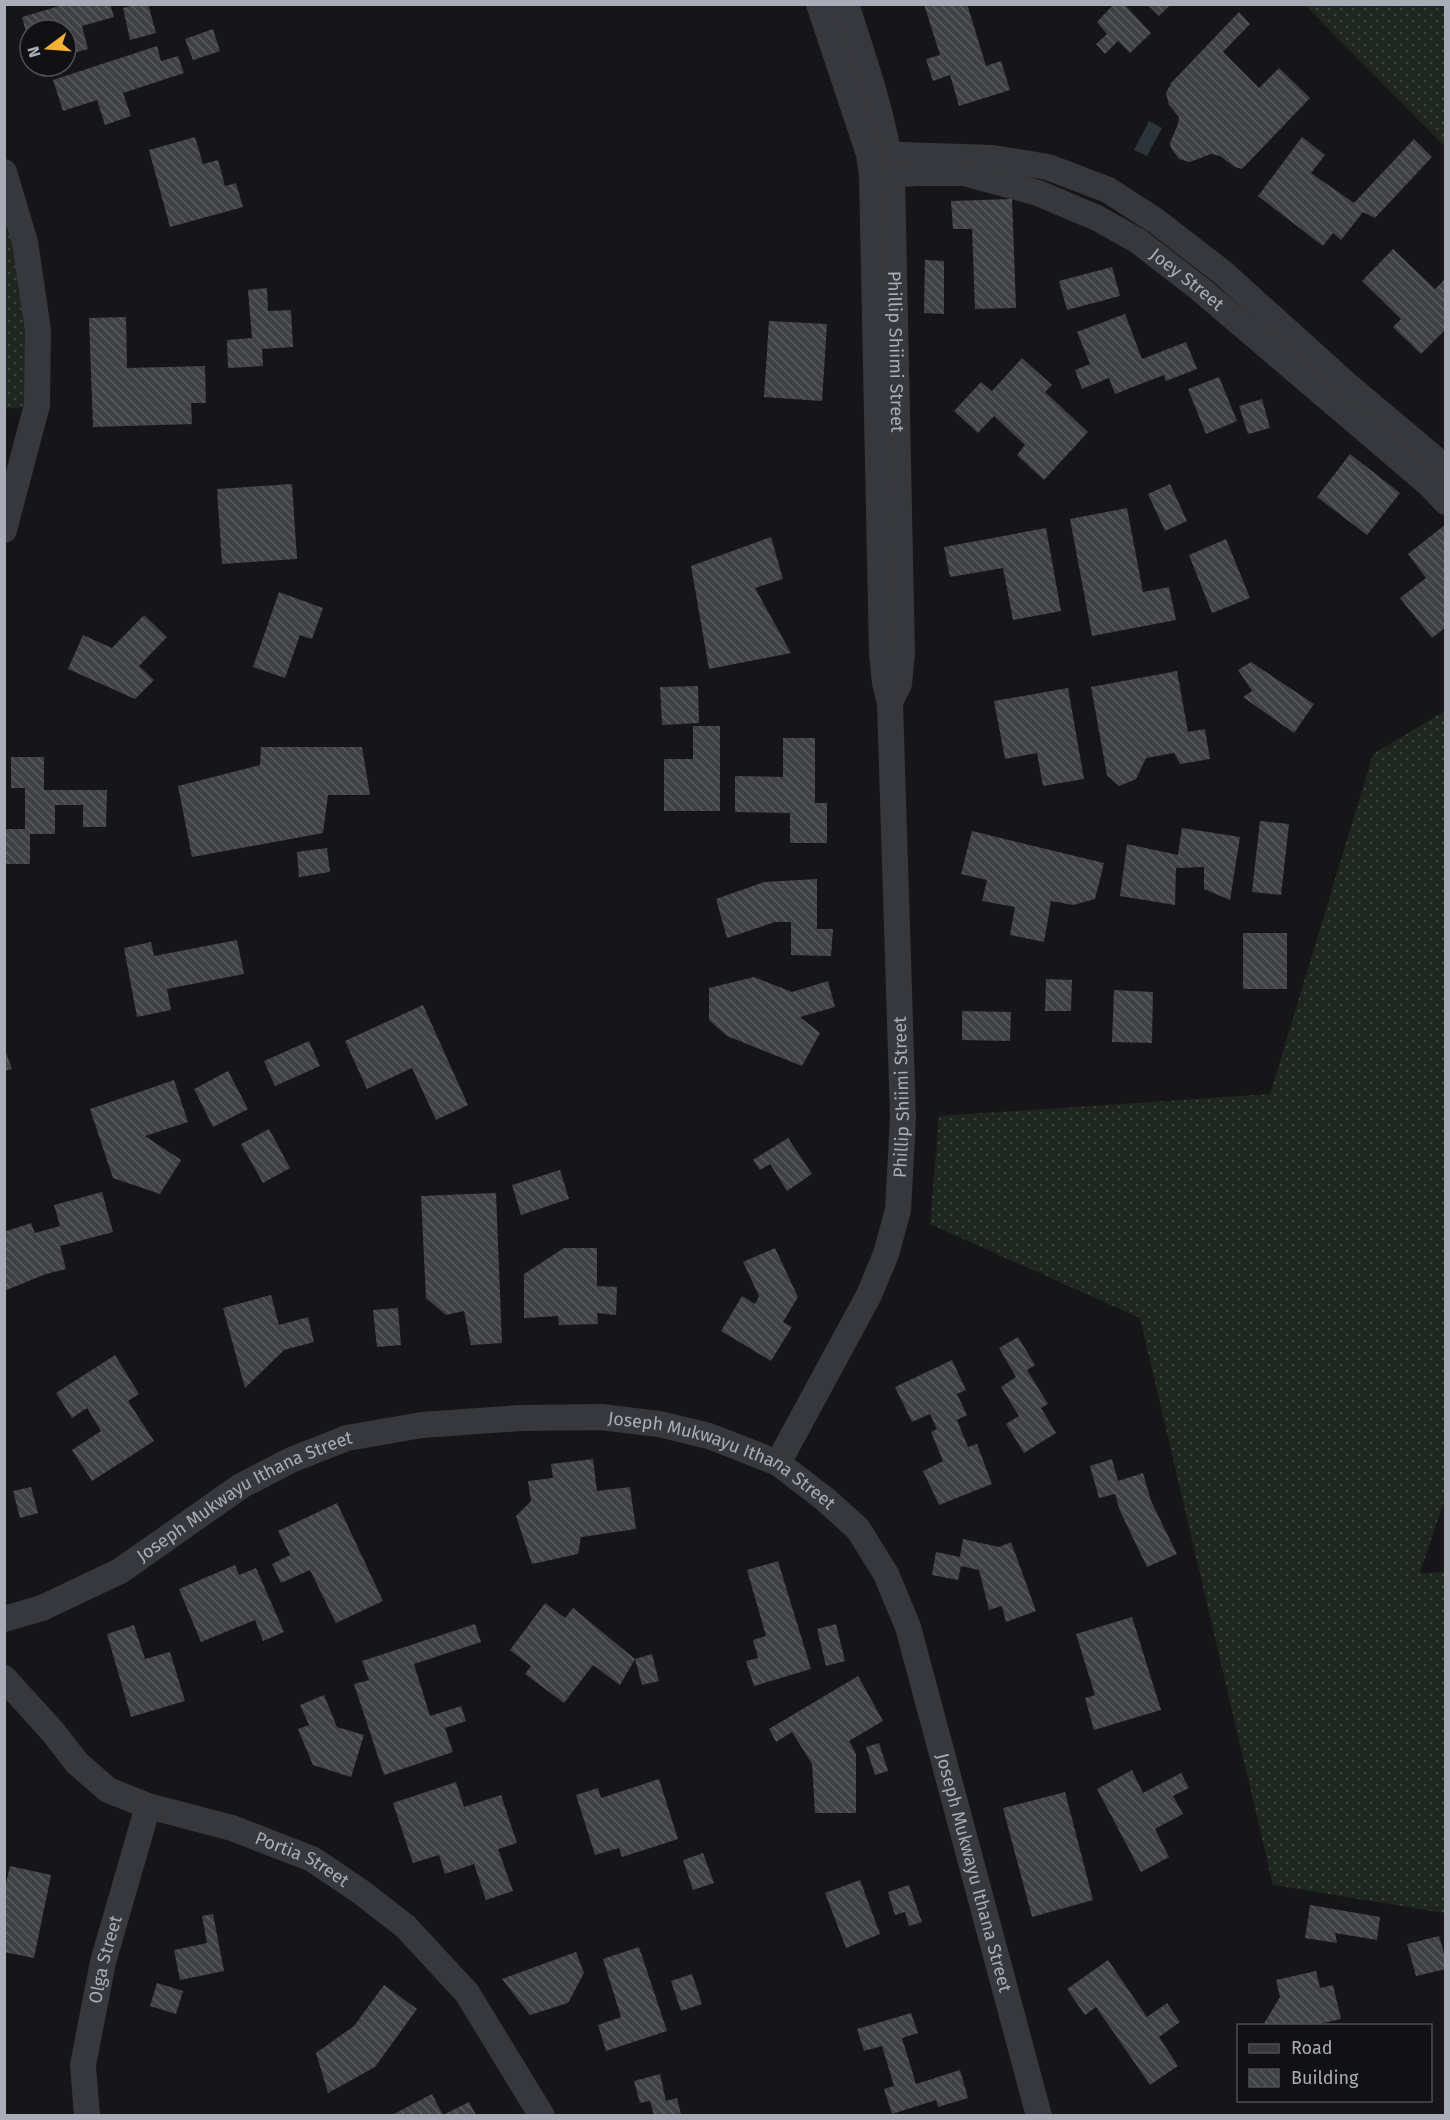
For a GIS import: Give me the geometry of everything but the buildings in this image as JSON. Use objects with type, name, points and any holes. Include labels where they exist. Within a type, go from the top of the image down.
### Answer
[{"type":"street","name":"Phillip Shiimi Street","points":[[819,4],[880,165]]},
{"type":"street","name":"Phillip Shiimi Street","points":[[778,1463],[869,1295],[886,1254],[898,1210],[903,1118],[890,703],[899,684],[902,654],[880,165],[866,63],[846,4]]},
{"type":"street","name":"Joey Street","points":[[880,165],[993,158],[1048,166],[1108,190],[1156,221],[1222,273],[1346,384],[1446,468]]},
{"type":"street","name":"Joey Street","points":[[880,165],[918,172],[964,173],[1038,193],[1097,218],[1138,241],[1200,289],[1429,484],[1446,502]]},
{"type":"street","points":[[4,172],[25,242],[38,340],[38,405],[4,530]]},
{"type":"street","name":"Joseph Mukwayu Ithana Street","points":[[4,1619],[42,1608],[120,1571],[241,1486],[291,1460],[347,1438],[422,1425],[520,1418],[601,1417],[659,1424],[709,1436],[778,1463],[826,1500],[858,1529],[886,1574],[908,1627],[1039,2115]]},
{"type":"street","name":"Portia Street","points":[[4,1678],[53,1732],[77,1763],[108,1790],[148,1806],[232,1828],[312,1859],[361,1892],[406,1927],[467,1994],[542,2115]]},
{"type":"street","name":"Olga Street","points":[[87,2115],[83,2065],[103,1962],[148,1806]]},
{"type":"shaded area","points":[[1305,5],[1445,5],[1445,147]]},
{"type":"shaded area","points":[[1149,121],[1162,128],[1147,156],[1134,150]]},
{"type":"shaded area","points":[[4,172],[37,405],[5,409],[4,409]]},
{"type":"shaded area","points":[[1445,711],[1446,1495],[1420,1573],[1445,1572],[1445,1913],[1273,1885],[1140,1318],[930,1224],[939,1116],[1270,1094],[1373,754]]}]
